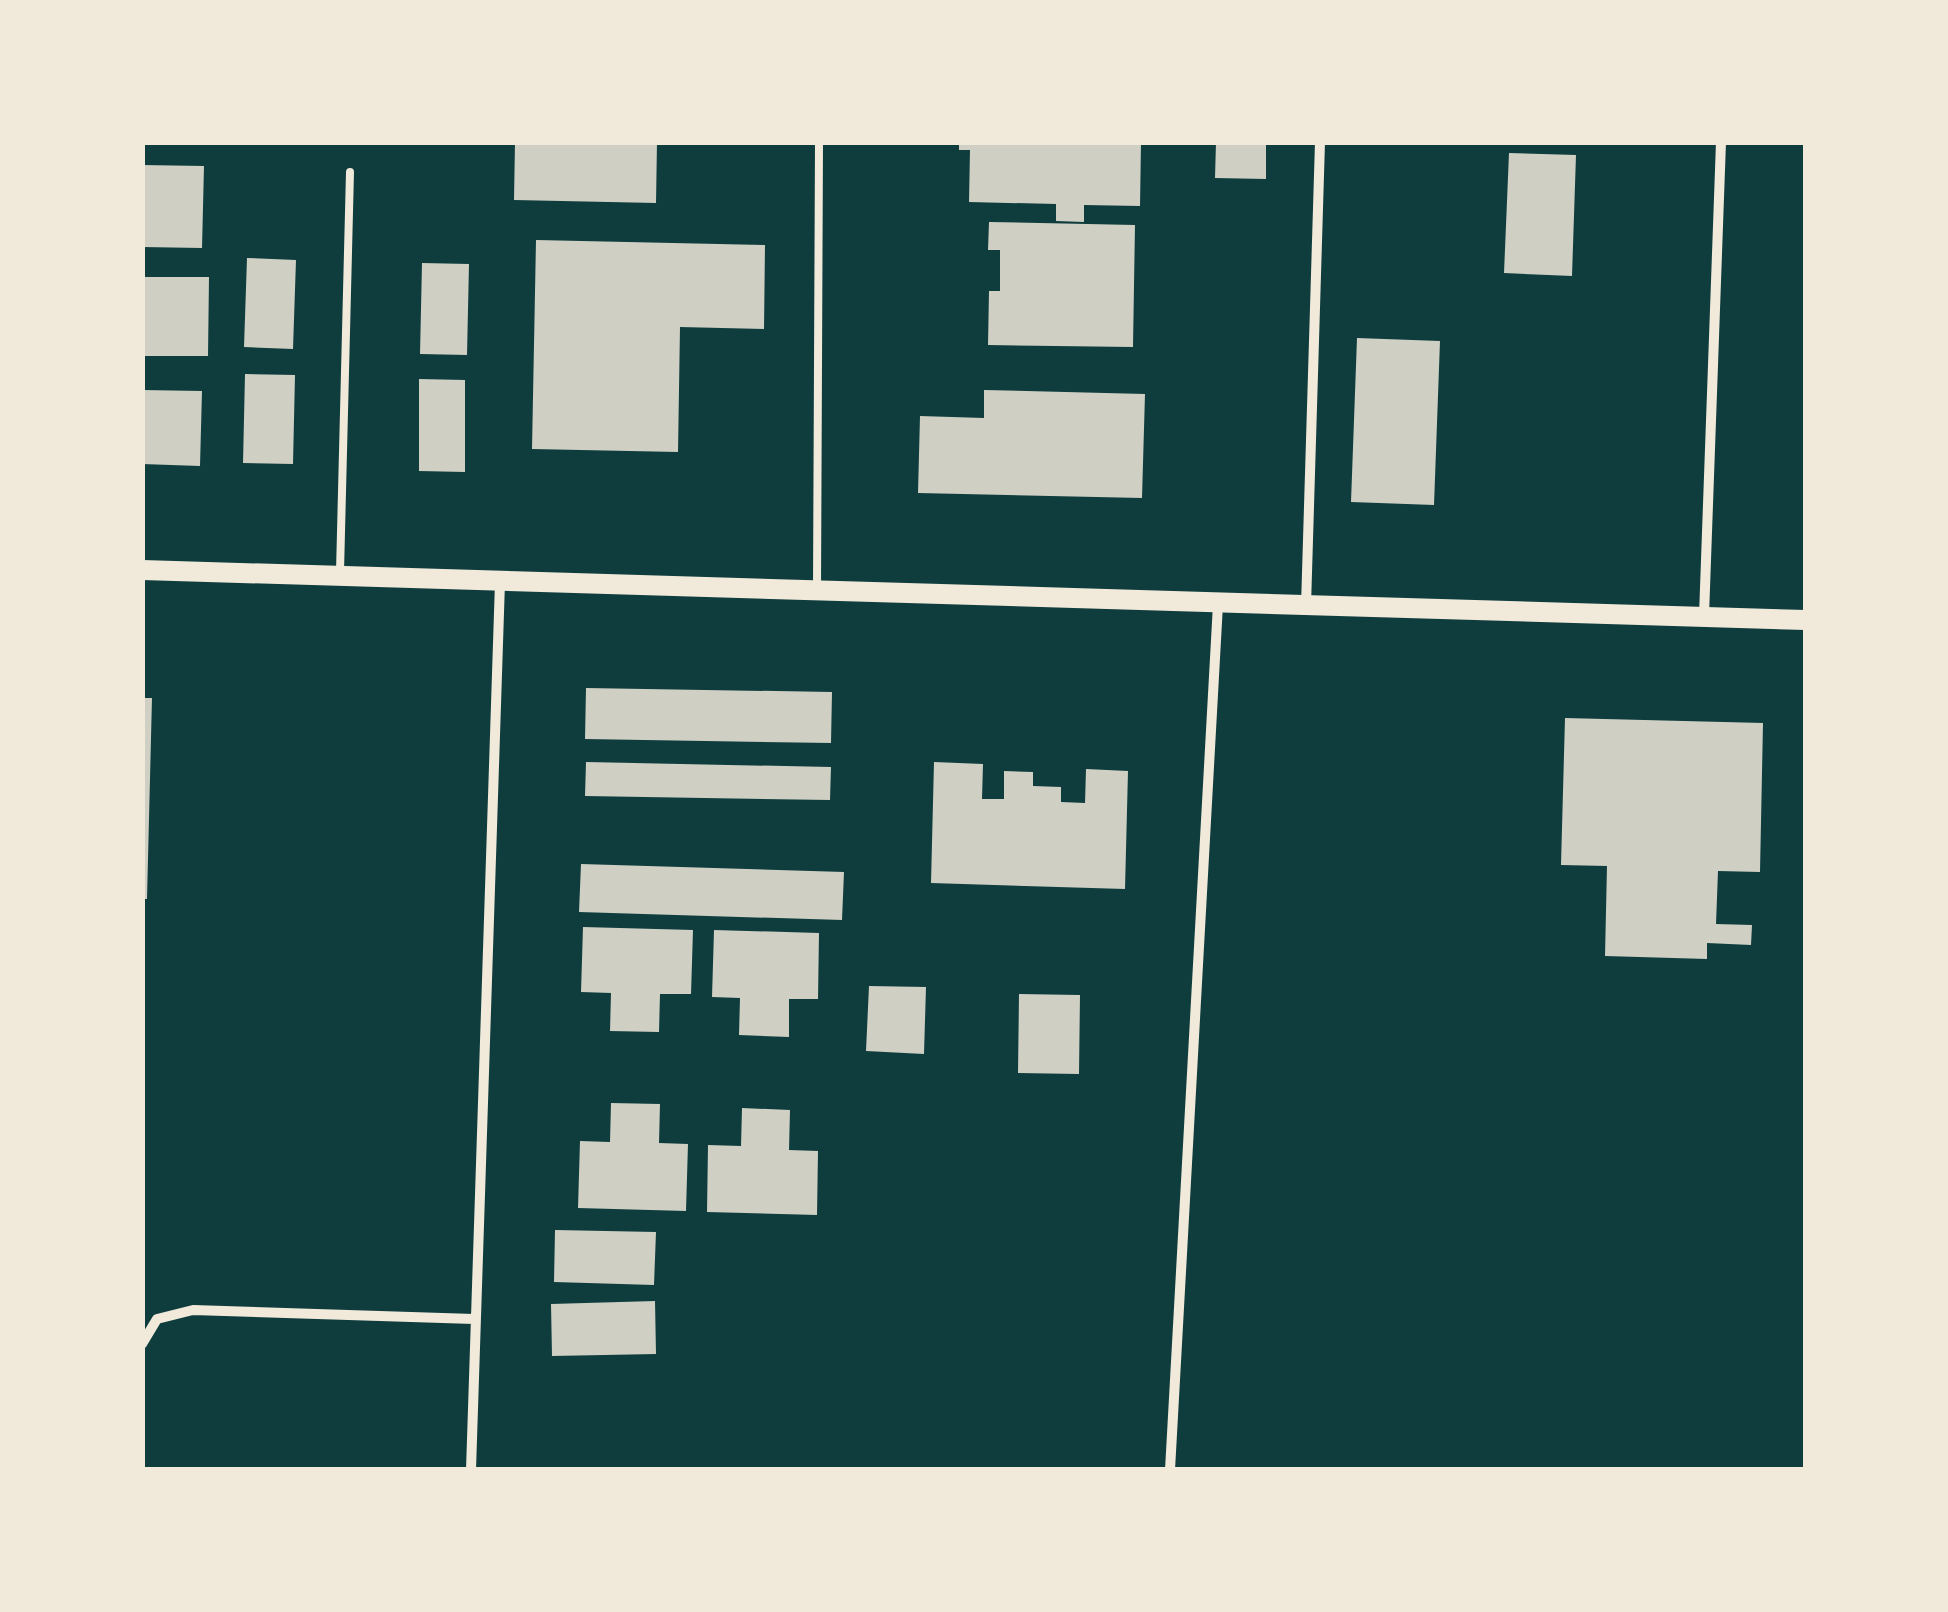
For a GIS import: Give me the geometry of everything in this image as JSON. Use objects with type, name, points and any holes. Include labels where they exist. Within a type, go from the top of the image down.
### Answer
[{"type":"main road","points":[[142,570],[1806,620]]},
{"type":"street","points":[[1306,606],[1320,142]]},
{"type":"street","points":[[1704,617],[1720,142]]},
{"type":"street","points":[[471,1470],[500,582]]},
{"type":"street","points":[[1170,1470],[1218,604]]},
{"type":"street","points":[[142,1344],[157,1319],[193,1310],[474,1318]]},
{"type":"lane","points":[[817,592],[819,142]]},
{"type":"lane","points":[[340,576],[350,172]]},
{"type":"building","points":[[515,142],[657,142],[656,203],[514,200]]},
{"type":"building","points":[[959,142],[1141,142],[1140,206],[1084,205],[1084,222],[1056,221],[1056,204],[969,202],[970,150],[959,150]]},
{"type":"building","points":[[1216,142],[1266,142],[1266,179],[1215,178]]},
{"type":"building","points":[[1509,153],[1576,155],[1572,276],[1504,273]]},
{"type":"building","points":[[142,165],[204,166],[202,248],[142,247]]},
{"type":"building","points":[[989,222],[1135,225],[1133,347],[988,345],[989,291],[1000,291],[1000,250],[988,250]]},
{"type":"building","points":[[536,240],[765,245],[764,329],[680,327],[678,452],[532,449]]},
{"type":"building","points":[[247,258],[296,260],[293,349],[244,347]]},
{"type":"building","points":[[422,263],[469,264],[467,355],[420,354]]},
{"type":"building","points":[[142,277],[209,277],[208,356],[142,356]]},
{"type":"building","points":[[1357,338],[1440,341],[1434,505],[1351,502]]},
{"type":"building","points":[[245,374],[295,375],[293,464],[243,463]]},
{"type":"building","points":[[419,379],[465,380],[465,472],[419,471]]},
{"type":"building","points":[[142,390],[202,391],[200,466],[142,464]]},
{"type":"building","points":[[984,390],[1145,394],[1142,498],[918,493],[920,416],[984,418]]},
{"type":"building","points":[[586,688],[832,692],[831,743],[585,739]]},
{"type":"building","points":[[142,698],[152,698],[147,899],[142,899]]},
{"type":"building","points":[[1565,718],[1763,723],[1760,872],[1718,871],[1716,924],[1752,925],[1751,945],[1707,943],[1707,959],[1605,956],[1607,866],[1561,865]]},
{"type":"building","points":[[586,762],[831,767],[830,800],[585,796]]},
{"type":"building","points":[[934,762],[983,764],[982,799],[1004,799],[1004,771],[1033,772],[1033,786],[1061,787],[1061,802],[1085,803],[1086,769],[1128,771],[1125,889],[931,883]]},
{"type":"building","points":[[581,864],[844,872],[842,920],[579,912]]},
{"type":"building","points":[[583,927],[693,930],[691,994],[660,994],[659,1032],[610,1031],[611,993],[581,992]]},
{"type":"building","points":[[714,930],[819,933],[818,999],[789,999],[789,1037],[739,1035],[740,998],[712,997]]},
{"type":"building","points":[[869,986],[926,987],[924,1054],[866,1051]]},
{"type":"building","points":[[1019,994],[1080,995],[1079,1074],[1018,1073]]},
{"type":"building","points":[[611,1103],[660,1104],[659,1143],[688,1144],[686,1211],[578,1208],[580,1141],[610,1142]]},
{"type":"building","points":[[742,1108],[790,1110],[789,1150],[818,1151],[817,1215],[707,1212],[708,1145],[741,1146]]},
{"type":"building","points":[[555,1230],[656,1232],[654,1285],[554,1282]]},
{"type":"building","points":[[655,1301],[656,1354],[552,1356],[551,1304]]}]
